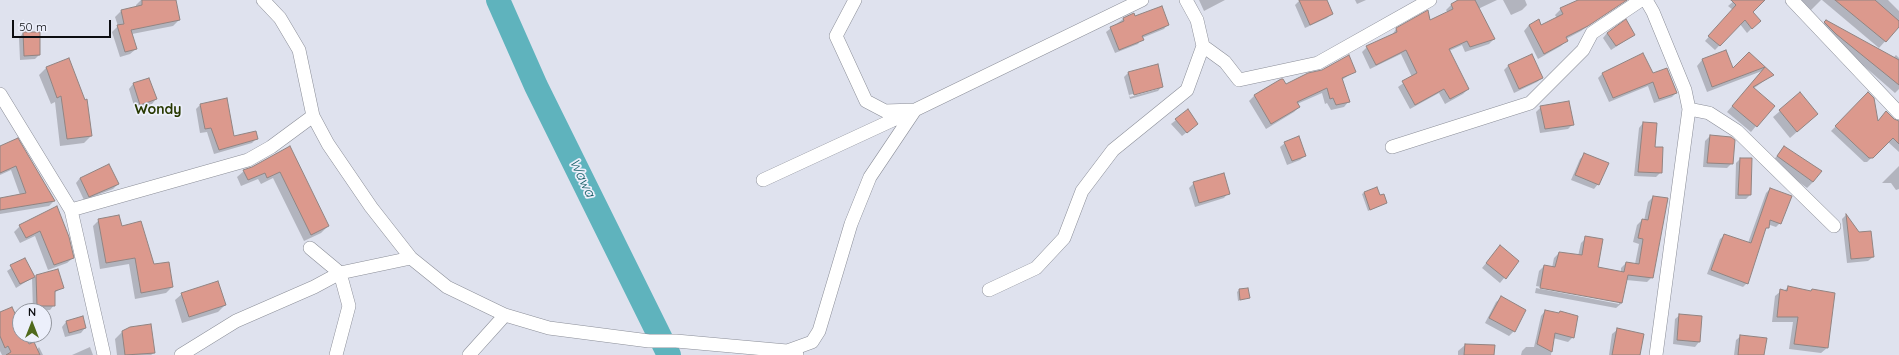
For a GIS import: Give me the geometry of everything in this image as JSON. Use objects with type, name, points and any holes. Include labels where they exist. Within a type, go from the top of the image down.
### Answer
[{"type":"street","points":[[263,0],[280,18],[299,50],[314,116],[332,151],[371,207],[411,258],[447,287],[505,315],[549,328],[649,341],[676,341],[792,353],[812,342],[819,331],[851,224],[870,177],[915,110]]},
{"type":"street","points":[[855,0],[836,36],[866,101],[885,111],[915,110]]},
{"type":"street","points":[[763,180],[915,110],[1142,0]]},
{"type":"street","points":[[989,290],[1036,268],[1064,238],[1082,191],[1114,150],[1187,90],[1202,46],[1197,20],[1186,0]]},
{"type":"street","points":[[1202,46],[1225,62],[1239,80],[1318,63],[1430,0]]},
{"type":"street","points":[[1392,147],[1530,103],[1583,50],[1592,33],[1642,0]]},
{"type":"street","points":[[1646,0],[1653,12],[1685,90],[1689,109],[1656,355]]},
{"type":"street","points":[[1792,0],[1899,113]]},
{"type":"street","points":[[0,94],[71,210],[104,355]]},
{"type":"street","points":[[1689,109],[1709,113],[1737,131],[1834,226]]},
{"type":"street","points":[[71,210],[248,160],[271,147],[314,116]]},
{"type":"street","points":[[310,248],[340,273],[349,306],[336,355]]},
{"type":"street","points":[[180,355],[236,321],[314,288],[340,273],[411,258]]},
{"type":"street","points":[[470,355],[505,315]]},
{"type":"building","points":[[142,0],[176,0],[180,20],[131,30],[137,49],[125,52],[117,25],[124,24],[121,10],[142,5]]},
{"type":"building","points":[[1299,0],[1327,0],[1333,14],[1310,25]]},
{"type":"building","points":[[1458,0],[1475,0],[1495,39],[1470,47],[1467,41],[1449,49],[1469,89],[1450,99],[1444,89],[1415,105],[1402,81],[1417,73],[1406,50],[1376,65],[1366,46],[1397,32],[1396,28],[1428,10],[1430,20],[1453,9],[1451,4]]},
{"type":"building","points":[[1578,0],[1627,0],[1588,26],[1566,37],[1568,41],[1544,54],[1529,25],[1539,19],[1541,25],[1563,14],[1560,8]]},
{"type":"building","points":[[1731,0],[1765,0],[1753,12],[1761,21],[1752,29],[1745,20],[1720,46],[1708,36],[1736,5]]},
{"type":"building","points":[[1835,0],[1875,0],[1899,21],[1899,27],[1886,42]]},
{"type":"building","points":[[1162,6],[1169,25],[1142,36],[1144,40],[1119,50],[1110,27],[1124,21],[1123,18],[1134,13],[1135,16]]},
{"type":"building","points":[[1626,19],[1635,35],[1616,46],[1607,33]]},
{"type":"building","points":[[1826,20],[1899,60],[1899,85],[1836,34],[1824,22]]},
{"type":"building","points":[[23,32],[40,32],[40,55],[24,56]]},
{"type":"building","points":[[1726,50],[1733,68],[1749,52],[1774,75],[1753,87],[1775,106],[1757,127],[1732,106],[1765,67],[1712,87],[1702,59]]},
{"type":"building","points":[[1643,53],[1653,73],[1667,68],[1677,93],[1659,99],[1653,82],[1613,98],[1602,73]]},
{"type":"building","points":[[1532,54],[1543,78],[1519,89],[1508,65]]},
{"type":"building","points":[[1349,55],[1356,72],[1342,78],[1350,102],[1336,105],[1333,98],[1330,99],[1327,88],[1297,102],[1300,107],[1271,124],[1254,95],[1281,79],[1283,79],[1286,84],[1308,73],[1322,70]]},
{"type":"building","points":[[69,58],[85,100],[87,99],[92,136],[67,139],[61,96],[57,98],[46,67]]},
{"type":"building","points":[[1158,64],[1163,87],[1134,95],[1128,72]]},
{"type":"building","points":[[149,78],[157,99],[140,105],[133,83]]},
{"type":"building","points":[[1800,92],[1818,114],[1797,132],[1779,110]]},
{"type":"building","points":[[1868,92],[1874,98],[1878,121],[1886,111],[1894,119],[1899,121],[1899,144],[1893,138],[1873,158],[1869,158],[1835,126]]},
{"type":"building","points":[[227,98],[234,136],[256,131],[258,139],[219,150],[211,128],[205,129],[200,104]]},
{"type":"building","points":[[1569,101],[1574,125],[1545,129],[1540,106]]},
{"type":"building","points":[[1188,109],[1198,124],[1187,133],[1175,119]]},
{"type":"building","points":[[1643,122],[1657,123],[1655,147],[1663,147],[1662,173],[1638,172]]},
{"type":"building","points":[[1710,135],[1731,137],[1735,140],[1733,164],[1707,163]]},
{"type":"building","points":[[1299,136],[1306,156],[1292,161],[1284,142]]},
{"type":"building","points":[[18,138],[55,201],[0,210],[0,198],[26,193],[16,166],[0,173],[0,146]]},
{"type":"building","points":[[290,146],[329,226],[311,235],[280,172],[267,178],[265,173],[248,180],[243,170],[252,167]]},
{"type":"building","points":[[1784,146],[1822,171],[1813,182],[1777,156]]},
{"type":"building","points":[[1584,153],[1609,163],[1599,185],[1575,175]]},
{"type":"building","points":[[1740,158],[1752,158],[1751,195],[1738,195]]},
{"type":"building","points":[[109,164],[119,184],[89,197],[80,178]]},
{"type":"building","points":[[1224,173],[1230,194],[1199,203],[1193,182]]},
{"type":"building","points":[[1377,187],[1380,195],[1384,194],[1387,203],[1370,210],[1364,192]]},
{"type":"building","points":[[1770,188],[1792,196],[1781,224],[1770,220],[1769,228],[1766,228],[1748,284],[1711,270],[1724,234],[1751,243]]},
{"type":"building","points":[[1653,196],[1668,198],[1653,278],[1628,275],[1622,303],[1540,288],[1544,265],[1555,267],[1559,252],[1582,255],[1585,236],[1603,239],[1598,267],[1624,272],[1626,262],[1639,264],[1643,239],[1638,238],[1642,219],[1648,220]]},
{"type":"building","points":[[57,206],[69,237],[74,258],[54,265],[40,231],[26,238],[19,225]]},
{"type":"building","points":[[1846,214],[1859,232],[1871,231],[1874,257],[1851,259]]},
{"type":"building","points":[[119,215],[122,226],[141,221],[154,264],[169,262],[173,287],[141,293],[135,258],[106,263],[98,219]]},
{"type":"building","points":[[1500,245],[1519,261],[1506,279],[1486,263]]},
{"type":"building","points":[[25,258],[35,277],[20,284],[10,265]]},
{"type":"building","points":[[58,269],[64,288],[55,291],[55,306],[52,306],[52,303],[37,303],[36,275]]},
{"type":"building","points":[[218,281],[226,305],[189,317],[181,293]]},
{"type":"building","points":[[1788,286],[1811,291],[1812,289],[1835,293],[1828,348],[1794,344],[1798,317],[1777,317],[1780,289],[1787,291]]},
{"type":"building","points":[[1248,288],[1250,298],[1240,300],[1239,289]]},
{"type":"building","points":[[1501,296],[1526,310],[1515,332],[1489,318]]},
{"type":"building","points":[[12,307],[12,343],[34,343],[40,355],[6,355],[11,352],[8,346],[5,348],[0,336],[0,312]]},
{"type":"building","points":[[1545,310],[1559,313],[1560,311],[1578,316],[1574,338],[1555,333],[1552,352],[1537,344]]},
{"type":"building","points":[[1679,314],[1702,316],[1700,342],[1677,340]]},
{"type":"building","points":[[83,316],[86,328],[69,333],[66,321]]},
{"type":"building","points":[[151,324],[155,353],[125,355],[122,331],[130,327]]},
{"type":"building","points":[[1617,328],[1644,334],[1640,355],[1612,355]]},
{"type":"building","points":[[1740,335],[1767,338],[1764,355],[1738,355]]},
{"type":"building","points":[[1465,344],[1495,345],[1494,355],[1464,355]]},
{"type":"waterway","name":"Wawa","points":[[498,0],[536,86],[669,355]]},
{"type":"district","name":"Wondy","points":[[158,110]]}]
